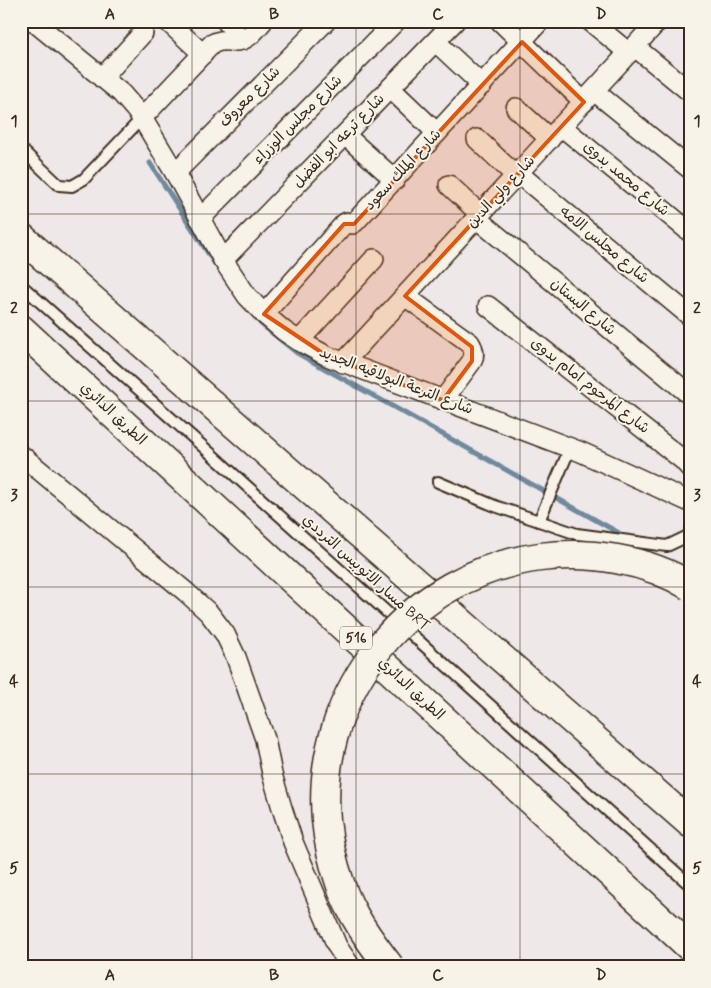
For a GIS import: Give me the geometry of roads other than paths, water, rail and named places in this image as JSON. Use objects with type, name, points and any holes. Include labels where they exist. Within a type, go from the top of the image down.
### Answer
[{"type":"highway","points":[[21,237],[690,823]]},
{"type":"highway","name":"الطريق الدائري","points":[[21,329],[690,947]]},
{"type":"highway","points":[[390,967],[370,942],[353,914],[340,884],[331,853],[326,820],[326,788],[331,747],[338,724],[350,693],[366,665],[386,639],[408,616],[434,596],[463,580],[493,567],[524,559],[557,555],[590,555],[622,560],[654,569],[690,586]]},
{"type":"street","name":"شارع الترعة البولاقيه الجديد","points":[[33,21],[54,28],[102,78],[121,93],[142,118],[223,260],[247,296],[284,331],[300,342],[343,363],[570,448],[690,502]]},
{"type":"street","points":[[167,21],[203,54]]},
{"type":"street","points":[[226,21],[242,40]]},
{"type":"street","points":[[142,118],[212,44],[217,41],[236,41],[247,38],[263,21]]},
{"type":"street","name":"شارع معروف","points":[[175,173],[326,21]]},
{"type":"street","name":"شارع مجلس الوزراء","points":[[200,219],[396,21]]},
{"type":"street","name":"شارع ترعه ابو الفضل","points":[[223,260],[455,21]]},
{"type":"street","points":[[500,21],[522,42],[589,96],[690,168]]},
{"type":"street","name":"شارع الملك سعود","points":[[264,314],[344,224],[355,222],[540,21]]},
{"type":"street","points":[[590,21],[690,92]]},
{"type":"street","name":"شارع ولي الدين","points":[[343,363],[658,21]]},
{"type":"street","points":[[102,78],[143,34]]},
{"type":"street","points":[[436,42],[482,85]]},
{"type":"street","points":[[390,88],[437,133]]},
{"type":"street","name":"شارع محمد بدوى","points":[[516,108],[556,132],[690,232]]},
{"type":"street","points":[[345,135],[394,180]]},
{"type":"street","name":"شارع مجلس الامه","points":[[477,139],[690,316]]},
{"type":"street","name":"شارع البستان","points":[[449,185],[478,216],[690,395]]},
{"type":"street","points":[[300,342],[374,259]]},
{"type":"street","points":[[405,296],[470,343],[474,351],[472,361],[443,400]]},
{"type":"street","name":"شارع المرحوم امام بدوى","points":[[488,306],[683,460],[690,468]]},
{"type":"street","points":[[21,455],[186,592],[209,613],[224,634],[236,657],[265,739],[279,800],[293,842],[337,946],[351,967]]},
{"type":"lane","points":[[21,148],[59,185],[72,186],[84,179],[142,118]]},
{"type":"lane","name":"مسار الاتوبيس الترددي BRT","points":[[21,285],[690,885]]},
{"type":"lane","points":[[539,521],[570,448]]},
{"type":"lane","points":[[438,482],[496,506],[577,534],[667,546],[688,536],[690,532]]},
{"type":"waterway","points":[[150,163],[215,264]]},
{"type":"waterway","points":[[255,317],[297,353],[619,533]]}]
